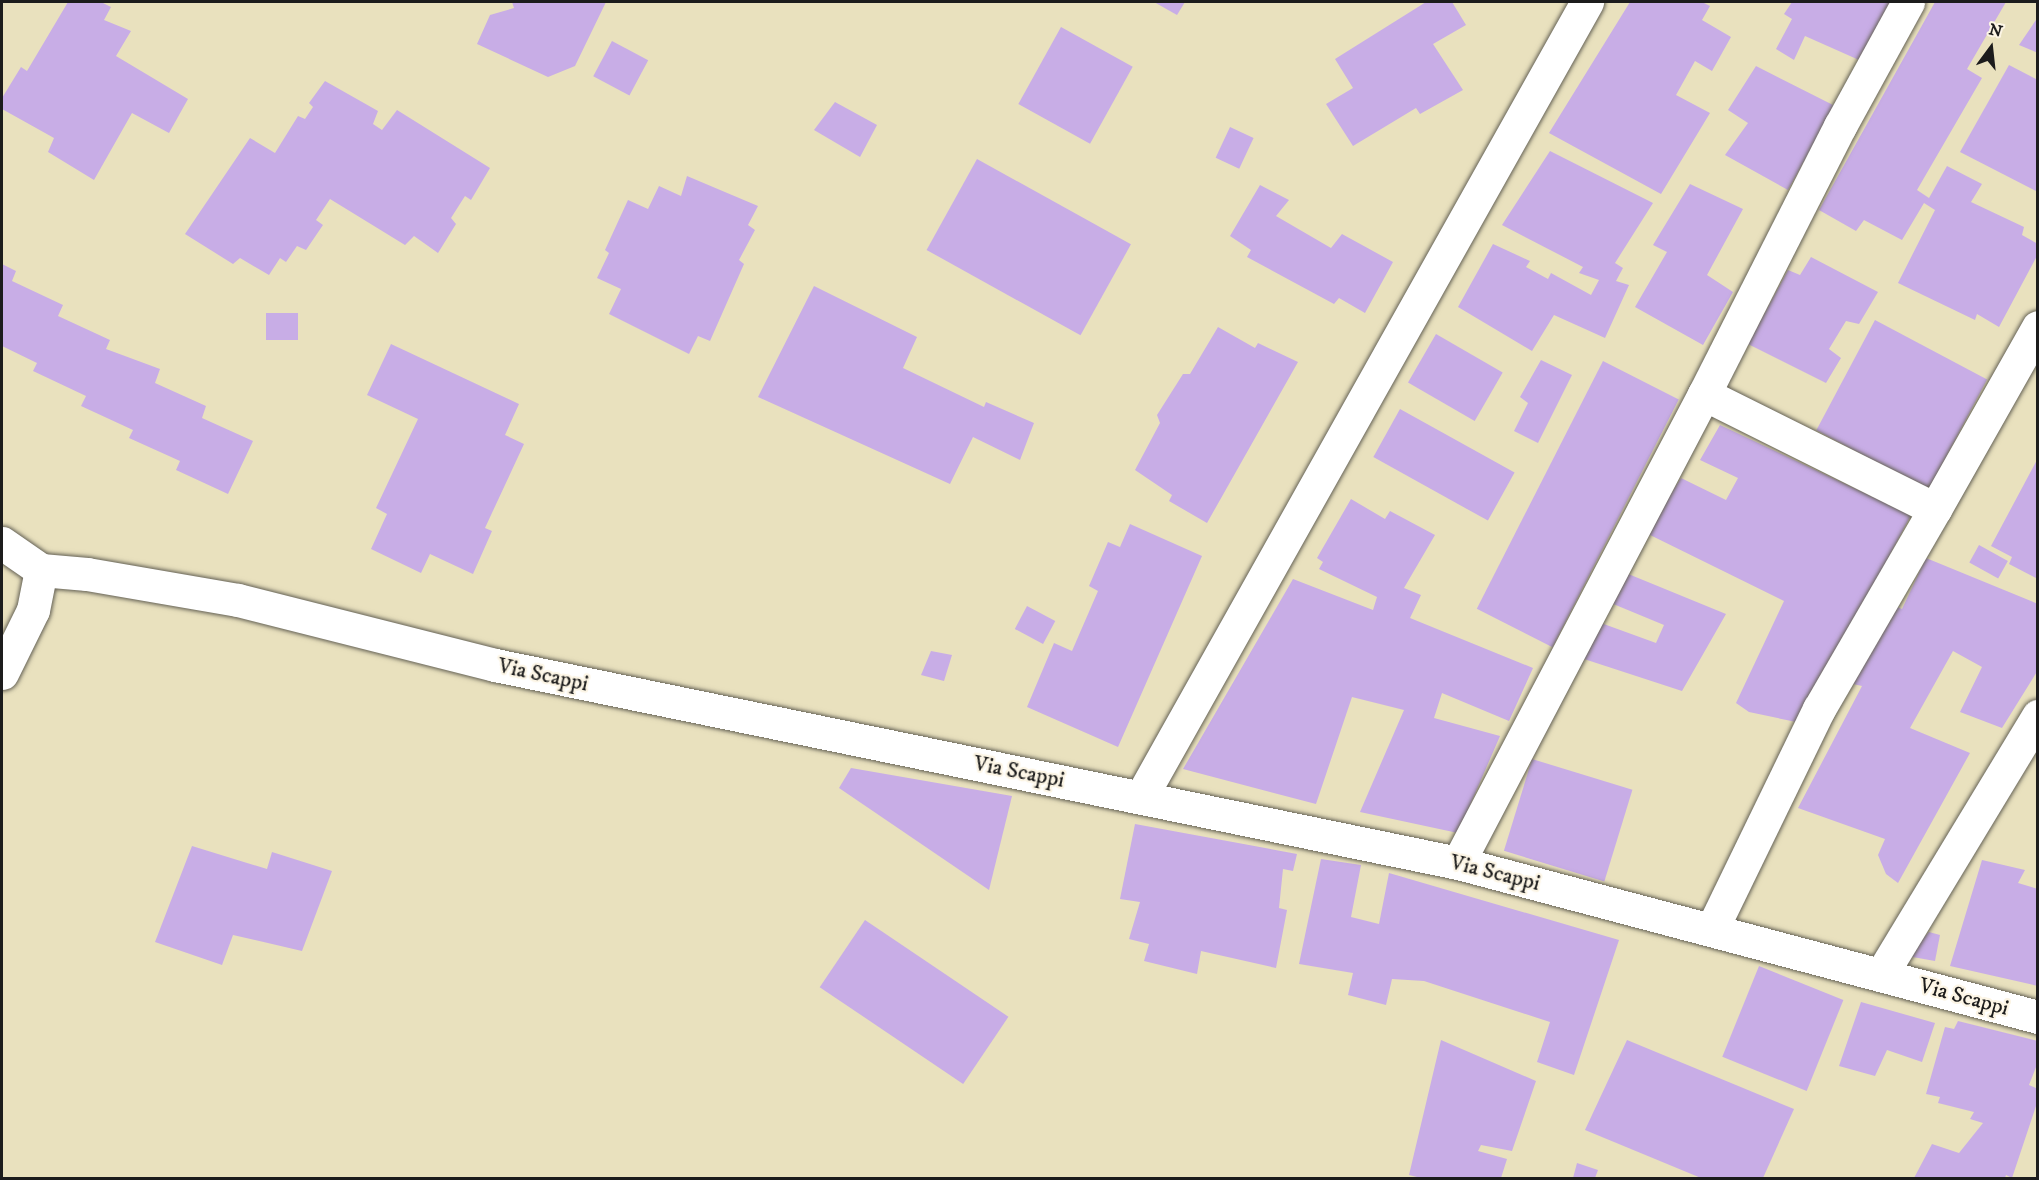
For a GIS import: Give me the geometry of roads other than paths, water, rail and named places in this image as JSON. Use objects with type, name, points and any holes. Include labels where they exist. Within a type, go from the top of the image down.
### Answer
[{"type":"street","points":[[1141,797],[1587,2]]},
{"type":"street","points":[[1458,863],[1704,394],[1840,126],[1908,2]]},
{"type":"street","points":[[1712,929],[1819,709],[2037,327]]},
{"type":"street","points":[[1704,394],[1935,509]]},
{"type":"street","name":"Via Scappi","points":[[2,543],[41,570],[87,574],[238,600],[495,665],[1458,863],[2037,1017]]},
{"type":"street","points":[[2,673],[33,610],[41,570]]},
{"type":"street","points":[[1881,975],[2037,716]]}]
